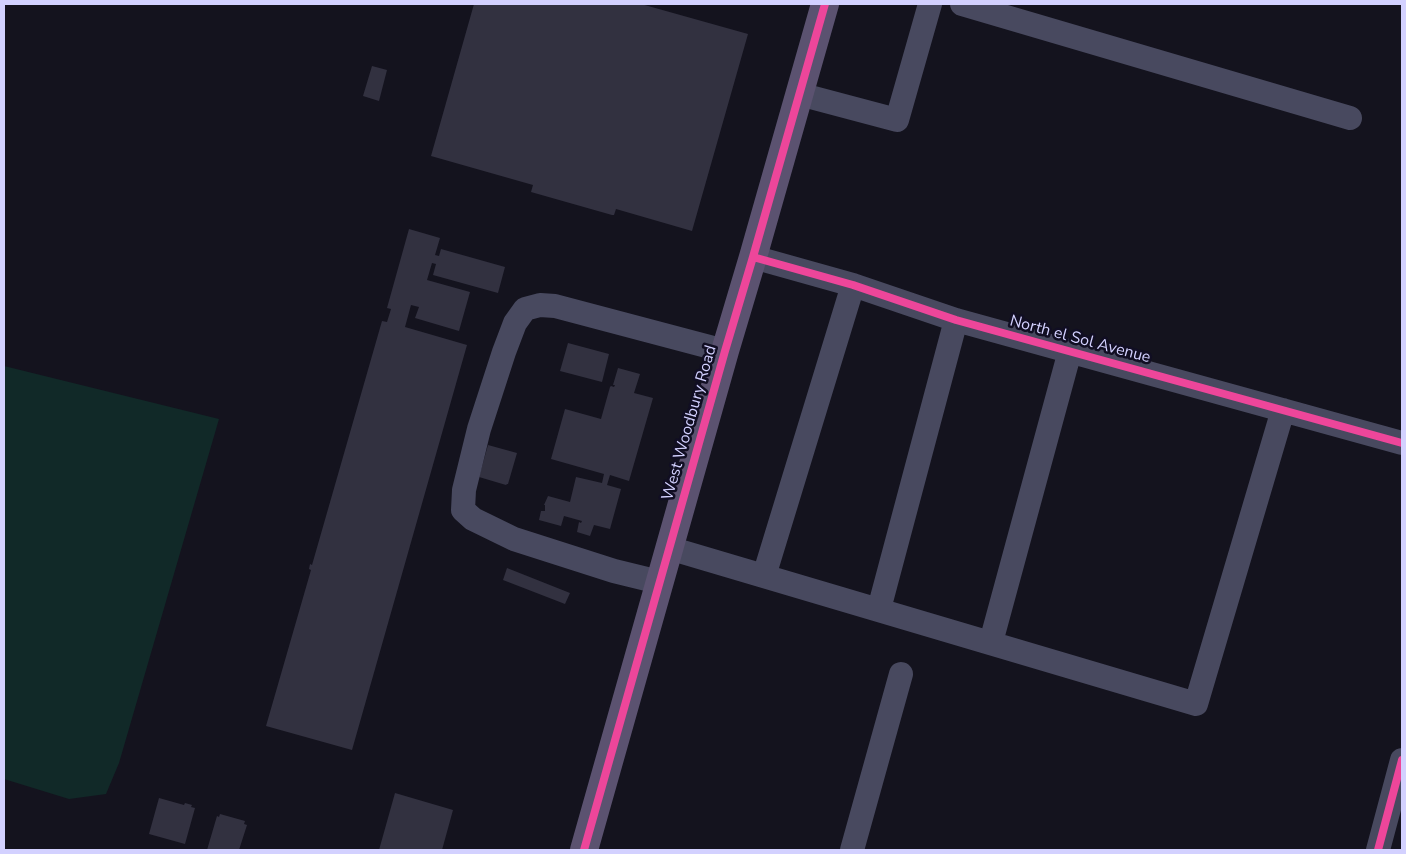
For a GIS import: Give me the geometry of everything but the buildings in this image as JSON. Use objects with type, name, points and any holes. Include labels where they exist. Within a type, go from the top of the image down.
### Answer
[{"type":"main road","name":"West Woodbury Road","points":[[584,850],[825,4]]},
{"type":"street","points":[[799,94],[897,120],[930,4]]},
{"type":"street","points":[[962,4],[1350,118]]},
{"type":"street","name":"North el Sol Avenue","points":[[753,257],[853,285],[956,320],[1402,443]]},
{"type":"street","points":[[764,576],[853,285]]},
{"type":"street","points":[[659,582],[514,539],[473,519],[463,510],[464,490],[477,438],[504,352],[515,323],[525,309],[540,305],[555,306],[725,351]]},
{"type":"street","points":[[879,609],[956,320]]},
{"type":"street","points":[[991,642],[1070,351]]},
{"type":"street","points":[[669,548],[1196,704],[1283,410]]},
{"type":"street","points":[[852,850],[901,674]]},
{"type":"street","points":[[1378,850],[1402,760]]},
{"type":"green space","points":[[4,366],[219,419],[119,763],[106,794],[69,799],[4,779]]},
{"type":"cycle path","points":[[584,850],[825,4]]},
{"type":"cycle path","points":[[753,257],[853,285],[956,320],[1402,443]]},
{"type":"cycle path","points":[[1378,850],[1402,760]]}]
